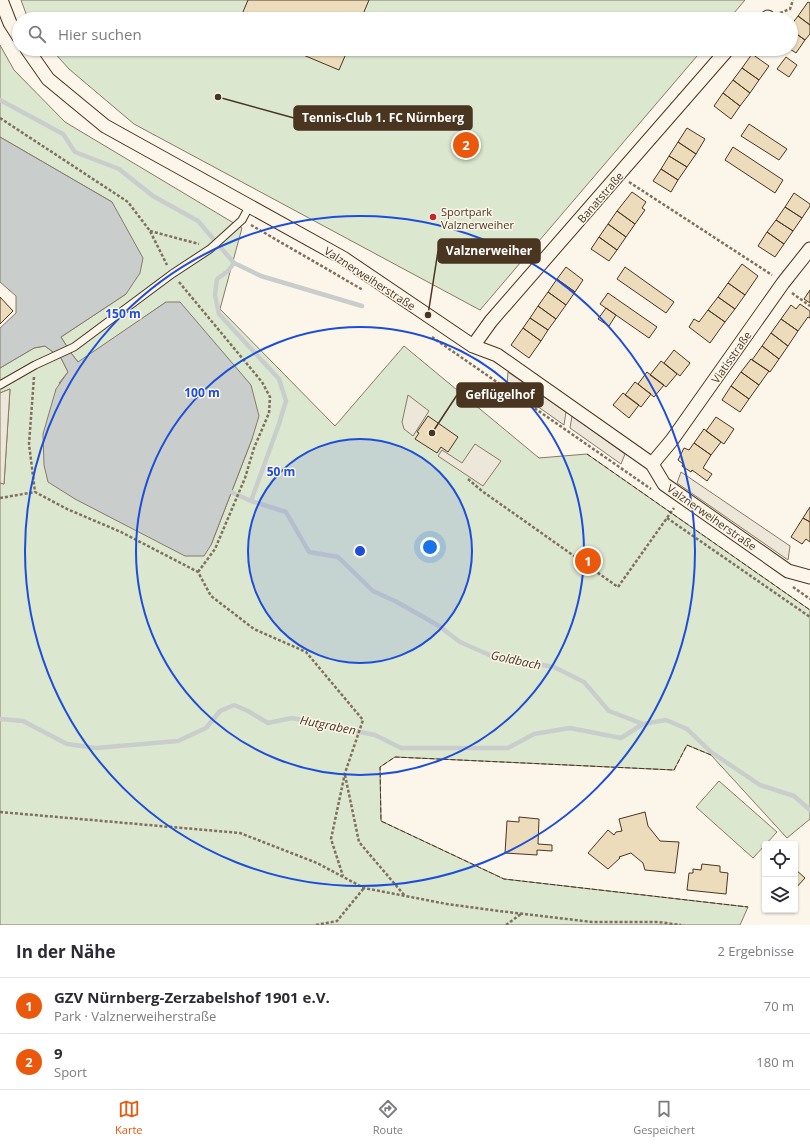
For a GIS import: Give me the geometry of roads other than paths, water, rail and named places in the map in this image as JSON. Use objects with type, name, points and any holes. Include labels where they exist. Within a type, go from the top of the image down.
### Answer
[{"type":"street","points":[[1,0],[12,26]]},
{"type":"street","name":"Valznerweiherstraße","points":[[32,56],[48,80],[105,126],[343,258],[473,346],[497,355],[652,464],[664,484],[788,571],[810,577]]},
{"type":"street","name":"Banatstraße","points":[[473,346],[491,321],[722,56]]},
{"type":"street","name":"Viatisstraße","points":[[652,464],[672,440],[783,282],[810,249]]},
{"type":"lane","points":[[0,385],[35,365],[74,347],[172,274],[224,238],[242,220],[249,207]]},
{"type":"waterway","points":[[0,100],[63,134],[75,152],[119,169],[153,196],[198,221],[234,263],[261,276],[362,306]]},
{"type":"waterway","points":[[234,263],[228,271],[217,279],[215,295],[219,314],[279,379],[286,401],[251,501]]},
{"type":"waterway","name":"Goldbach","points":[[231,492],[251,501],[286,512],[309,552],[338,557],[373,591],[397,602],[439,626],[460,642],[494,657],[554,667],[584,682],[609,711],[643,724],[666,720],[687,729],[711,752],[760,785],[794,796],[810,810]]},
{"type":"waterway","name":"Hutgraben","points":[[0,719],[23,721],[67,744],[96,748],[178,741],[206,728],[220,711],[234,705],[248,711],[268,723],[292,718],[375,735],[401,748],[508,748],[534,734],[570,728],[621,738],[643,724]]},
{"type":"place","name":"Tennis-Club 1. FC Nürnberg","points":[[218,97]]},
{"type":"place","name":"9","points":[[466,145]]},
{"type":"place","name":"Sportpark Valznerweiher","points":[[433,217]]},
{"type":"place","name":"Valznerweiher","points":[[428,315]]},
{"type":"place","name":"Geflügelhof","points":[[432,433]]},
{"type":"place","name":"GZV Nürnberg-Zerzabelshof 1901 e.V.","points":[[588,561]]}]
